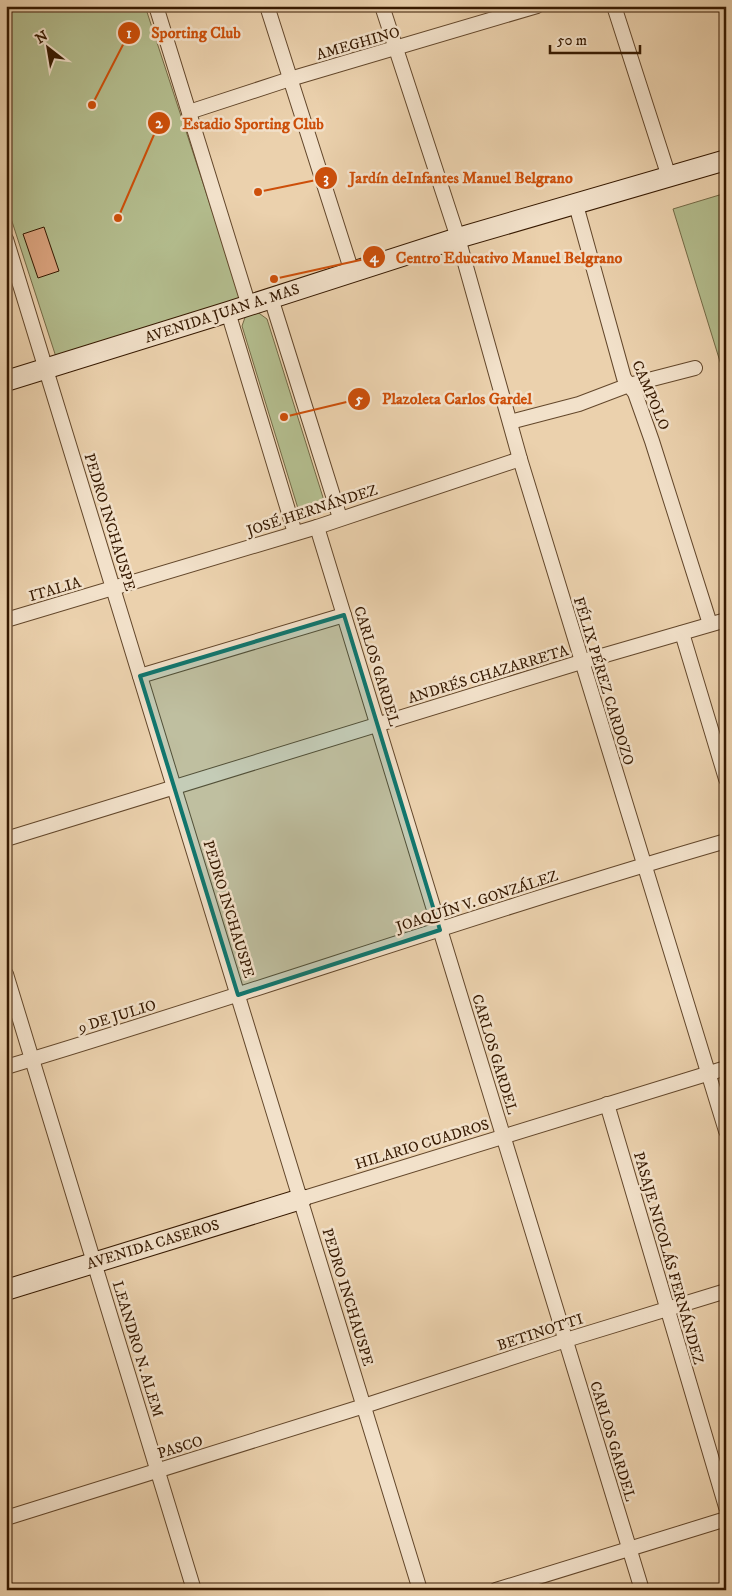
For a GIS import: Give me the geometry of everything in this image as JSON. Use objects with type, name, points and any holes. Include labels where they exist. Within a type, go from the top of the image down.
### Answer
[{"type":"main road","name":"AVENIDA JUAN A. MAS","points":[[6,382],[458,238],[726,160]]},
{"type":"main road","name":"AVENIDA CASEROS","points":[[6,1290],[300,1199]]},
{"type":"street","points":[[156,6],[249,306]]},
{"type":"street","points":[[267,6],[352,272]]},
{"type":"street","name":"FÉLIX PÉREZ CARDOZO","points":[[382,6],[458,238],[520,459],[726,1131]]},
{"type":"street","name":"AMEGHINO","points":[[189,112],[537,6]]},
{"type":"street","points":[[614,6],[669,178]]},
{"type":"street","name":"CAMPOLO","points":[[576,205],[624,378],[635,393],[652,441],[710,624]]},
{"type":"street","name":"PEDRO INCHAUSPE","points":[[6,239],[420,1590]]},
{"type":"street","points":[[271,298],[340,518]]},
{"type":"street","points":[[228,312],[295,533]]},
{"type":"street","points":[[510,422],[579,404],[629,385],[695,368]]},
{"type":"street","name":"JOSÉ HERNÁNDEZ","points":[[114,588],[317,527],[520,459]]},
{"type":"street","name":"CARLOS GARDEL","points":[[317,527],[642,1590]]},
{"type":"street","name":"ITALIA","points":[[6,620],[114,588]]},
{"type":"street","points":[[140,676],[344,615]]},
{"type":"street","name":"ANDRÉS CHAZARRETA","points":[[6,840],[581,662],[726,620]]},
{"type":"street","points":[[682,633],[726,779]]},
{"type":"street","name":"JOAQUÍN V. GONZÁLEZ","points":[[238,995],[644,865],[726,841]]},
{"type":"street","name":"LEANDRO N. ALEM","points":[[6,974],[194,1590]]},
{"type":"street","name":"9 DE JULIO","points":[[6,1067],[238,995]]},
{"type":"street","name":"HILARIO CUADROS","points":[[300,1199],[726,1068]]},
{"type":"street","name":"PASAJE NICOLÁS FERNÁNDEZ","points":[[607,1104],[726,1507]]},
{"type":"street","name":"BETINOTTI","points":[[364,1406],[566,1340],[726,1291]]},
{"type":"street","name":"PASCO","points":[[6,1518],[364,1406]]},
{"type":"street","points":[[496,1590],[726,1519]]},
{"type":"highlighted area","points":[[344,615],[440,930],[238,995],[140,676]]},
{"type":"green space","points":[[6,6],[145,6],[242,302],[57,360],[6,203]]},
{"type":"green space","points":[[726,193],[726,381],[673,209]]},
{"type":"green space","points":[[249,306],[267,319],[326,507],[300,515],[242,326]]},
{"type":"building","points":[[44,227],[59,271],[38,278],[23,234]]},
{"type":"place","name":"Sporting Club","points":[[92,105]]},
{"type":"place","name":"Jardín deInfantes Manuel Belgrano","points":[[258,192]]},
{"type":"place","name":"Estadio Sporting Club","points":[[118,218]]},
{"type":"place","name":"Centro Educativo Manuel Belgrano","points":[[274,279]]},
{"type":"place","name":"Plazoleta Carlos Gardel","points":[[284,417]]}]
